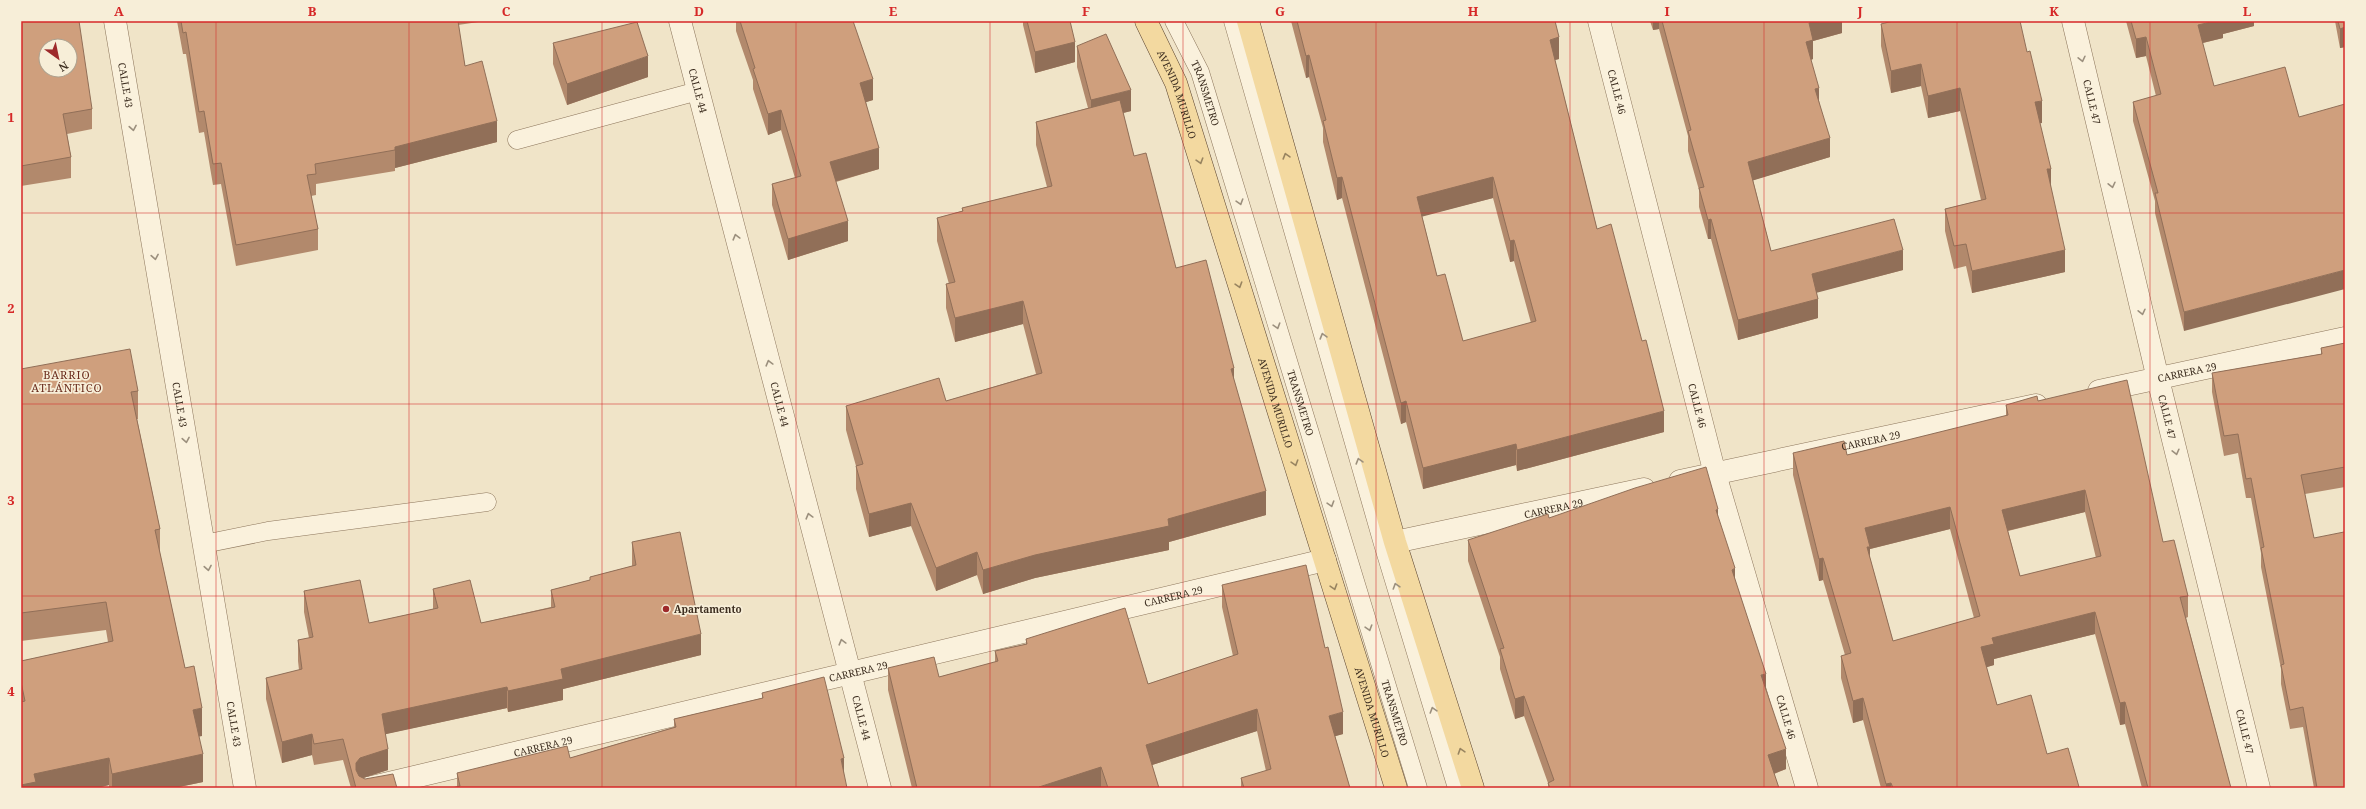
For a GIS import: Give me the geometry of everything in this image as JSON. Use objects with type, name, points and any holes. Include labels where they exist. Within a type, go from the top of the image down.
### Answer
[{"type":"main road","name":"AVENIDA MURILLO","points":[[1146,21],[1176,83],[1396,788]]},
{"type":"main road","points":[[1248,21],[1395,542],[1473,788]]},
{"type":"street","name":"CALLE 43","points":[[115,21],[246,788]]},
{"type":"street","name":"CALLE 44","points":[[680,21],[880,788]]},
{"type":"street","name":"CALLE 46","points":[[1599,21],[1715,474],[1807,788]]},
{"type":"street","name":"CALLE 47","points":[[2073,21],[2158,379],[2259,788]]},
{"type":"street","name":"CARRERA 29","points":[[2080,395],[2345,338]]},
{"type":"street","name":"CARRERA 29","points":[[1395,542],[2056,400]]},
{"type":"street","name":"CARRERA 29","points":[[368,788],[1325,560]]},
{"type":"lane","name":"TRANSMETRO","points":[[1174,21],[1200,72],[1418,788]]},
{"type":"lane","points":[[1233,21],[1383,544],[1456,788]]},
{"type":"lane","points":[[517,140],[698,92]]},
{"type":"lane","points":[[204,544],[268,531],[487,502]]},
{"type":"building","points":[[21,21],[79,21],[92,109],[63,114],[71,157],[21,166]]},
{"type":"building","points":[[181,21],[458,21],[465,66],[482,61],[497,121],[395,147],[395,150],[315,164],[316,174],[307,175],[318,229],[236,245],[221,163],[213,164],[204,111],[199,112],[186,32],[183,33]]},
{"type":"building","points":[[740,21],[853,21],[873,79],[860,83],[879,148],[830,162],[848,221],[788,239],[772,184],[801,176],[781,110],[768,114],[753,69],[755,68]]},
{"type":"building","points":[[1027,21],[1070,21],[1075,42],[1035,52]]},
{"type":"building","points":[[1297,21],[1555,21],[1559,37],[1550,40],[1597,229],[1611,224],[1642,341],[1646,340],[1664,411],[1517,450],[1516,444],[1423,468],[1406,401],[1401,403],[1342,177],[1337,178],[1323,121],[1326,120],[1309,55],[1306,56]],"holes":[[[1493,177],[1510,241],[1514,240],[1536,321],[1463,341],[1445,274],[1437,276],[1417,197]]]},
{"type":"building","points":[[1662,21],[1815,21],[1809,23],[1813,40],[1806,42],[1819,88],[1815,89],[1830,138],[1748,162],[1771,251],[1894,219],[1903,250],[1812,274],[1818,299],[1738,320],[1711,219],[1708,220],[1699,188],[1704,187],[1688,131],[1691,130]]},
{"type":"building","points":[[1893,21],[2020,21],[2027,52],[2030,51],[2042,101],[2035,102],[2051,169],[2047,169],[2065,250],[1972,271],[1966,244],[1954,246],[1945,209],[1986,199],[1960,88],[1928,96],[1921,64],[1891,71],[1881,24]]},
{"type":"building","points":[[2131,21],[2215,21],[2198,25],[2214,86],[2285,67],[2299,117],[2345,104],[2345,270],[2184,312],[2155,193],[2158,193],[2133,102],[2161,94],[2146,37],[2136,39]]},
{"type":"building","points":[[2338,21],[2345,21],[2345,27],[2340,29]]},
{"type":"building","points":[[637,22],[648,56],[567,84],[553,43]]},
{"type":"building","points":[[1106,34],[1131,90],[1091,100],[1077,46]]},
{"type":"building","points":[[1120,100],[1134,156],[1146,153],[1176,268],[1206,260],[1234,368],[1231,369],[1266,491],[1168,519],[1169,526],[1035,555],[983,570],[977,552],[936,568],[911,503],[869,514],[856,466],[863,464],[846,406],[939,378],[946,401],[1042,373],[1023,301],[955,318],[946,284],[955,282],[937,218],[963,211],[962,208],[1052,186],[1036,122]]},
{"type":"building","points":[[2345,343],[2345,467],[2301,475],[2314,538],[2344,532],[2345,535],[2345,788],[2317,788],[2303,707],[2290,710],[2281,665],[2284,664],[2261,548],[2264,547],[2251,478],[2246,479],[2238,434],[2224,436],[2212,373],[2322,354],[2321,348]]},
{"type":"building","points":[[130,349],[138,391],[131,392],[160,529],[155,530],[185,668],[194,666],[202,708],[193,710],[203,754],[112,774],[109,758],[34,774],[36,782],[21,785],[21,702],[25,701],[21,682],[21,661],[113,641],[106,602],[21,613],[21,369]]},
{"type":"building","points":[[2127,380],[2163,542],[2174,540],[2188,596],[2180,597],[2231,788],[2148,788],[2125,702],[2120,703],[2095,612],[1992,638],[1994,644],[1981,647],[1997,705],[2031,695],[2047,754],[2068,748],[2079,787],[1893,788],[1891,783],[1886,784],[1863,698],[1853,701],[1841,656],[1851,653],[1823,558],[1819,559],[1793,453],[1844,441],[1847,455],[2008,415],[2006,405],[2037,396],[2038,401]],"holes":[[[2085,490],[2101,556],[2020,576],[2002,510]],[[1950,507],[1980,616],[1893,641],[1867,547],[1870,547],[1865,528]]]},
{"type":"building","points":[[1706,467],[1718,509],[1716,510],[1735,568],[1732,570],[1766,674],[1761,675],[1786,749],[1768,755],[1779,788],[1550,788],[1548,783],[1554,780],[1524,696],[1515,699],[1500,649],[1504,648],[1468,540],[1548,514],[1549,518],[1635,488]]},
{"type":"building","points":[[680,532],[701,634],[561,669],[563,679],[508,691],[507,687],[382,714],[388,749],[360,758],[356,763],[356,770],[359,776],[365,779],[393,774],[397,788],[356,788],[343,739],[314,744],[312,734],[282,742],[266,678],[302,669],[298,640],[313,637],[304,591],[360,580],[369,623],[438,608],[433,589],[470,580],[481,623],[555,607],[551,590],[590,580],[590,577],[636,565],[632,542]]},
{"type":"building","points":[[1306,565],[1325,648],[1328,647],[1343,712],[1329,716],[1350,788],[1244,788],[1241,778],[1271,769],[1257,709],[1146,745],[1159,788],[1108,788],[1101,767],[1039,788],[917,788],[888,668],[934,657],[939,677],[998,661],[995,651],[1027,644],[1026,639],[1125,608],[1148,684],[1238,654],[1222,585]]},
{"type":"building","points":[[824,677],[844,758],[841,759],[847,788],[452,788],[460,786],[457,773],[567,746],[570,758],[676,727],[674,719],[763,698],[762,693]]},
{"type":"place","name":"Apartamento","points":[[666,609]]},
{"type":"district","name":"BARRIO ATLÁNTICO","points":[[67,381]]}]
